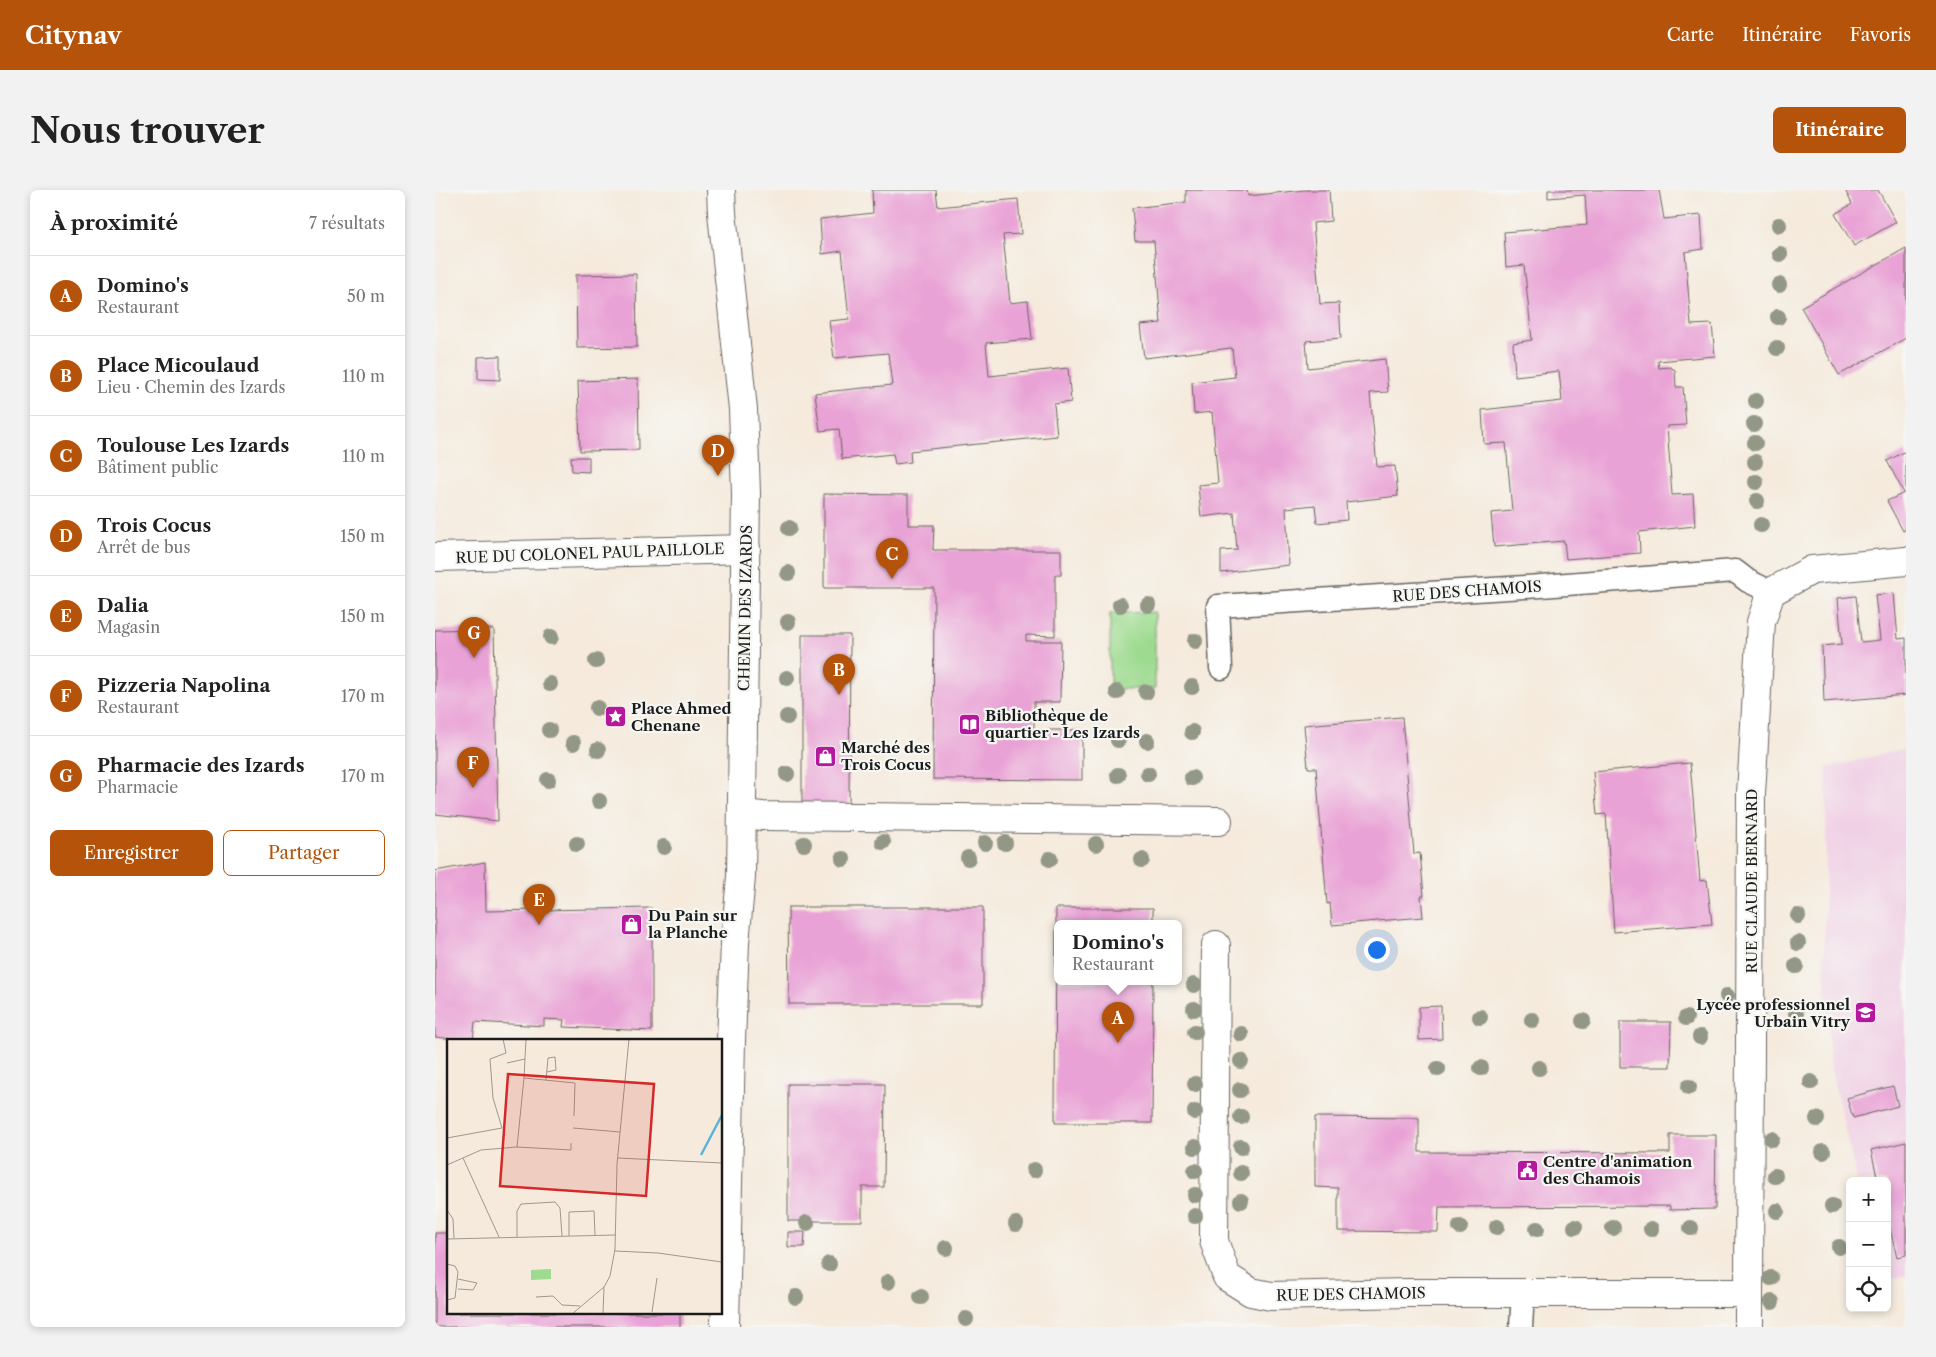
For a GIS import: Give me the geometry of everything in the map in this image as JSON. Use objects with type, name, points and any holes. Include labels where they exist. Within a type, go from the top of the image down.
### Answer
[{"type":"street","name":"CHEMIN DES IZARDS","points":[[721,190],[743,409],[746,493],[741,877],[735,943],[731,1041],[725,1327]]},
{"type":"street","name":"RUE DU COLONEL PAUL PAILLOLE","points":[[435,557],[746,549]]},
{"type":"street","points":[[1771,592],[1812,570],[1906,561]]},
{"type":"street","name":"RUE CLAUDE BERNARD","points":[[1749,1292],[1751,794],[1761,622],[1771,592]]},
{"type":"street","points":[[742,814],[761,816],[1218,821]]},
{"type":"street","name":"RUE DES CHAMOIS","points":[[1216,946],[1214,1242],[1227,1277],[1251,1292],[1271,1296],[1523,1292],[1749,1292]]},
{"type":"street","points":[[1749,1292],[1749,1327]]},
{"type":"lane","name":"RUE DES CHAMOIS","points":[[1221,668],[1218,606],[1541,586],[1735,571],[1748,582],[1771,592]]},
{"type":"lane","points":[[1521,1327],[1523,1292]]},
{"type":"shaded area","name":"Lycée professionnel Urbain Vitry","points":[[1906,748],[1906,1275],[1891,1279],[1891,1177],[1856,1177],[1830,1065],[1824,961],[1827,768]]},
{"type":"green space","points":[[1155,612],[1155,689],[1110,689],[1110,613]]},
{"type":"building","points":[[872,190],[936,190],[938,207],[1018,199],[1021,234],[1003,235],[1010,303],[1028,301],[1032,339],[986,343],[989,376],[1068,368],[1071,402],[1054,404],[1057,436],[910,451],[911,462],[895,464],[893,454],[842,459],[839,429],[820,431],[815,393],[892,385],[888,353],[834,358],[829,321],[849,319],[842,251],[822,254],[820,219],[873,213]]},
{"type":"building","points":[[1186,190],[1247,190],[1248,196],[1304,190],[1329,190],[1331,221],[1313,223],[1320,304],[1339,303],[1341,338],[1306,341],[1308,368],[1385,359],[1388,392],[1370,393],[1377,467],[1395,466],[1398,496],[1346,502],[1347,520],[1317,523],[1315,505],[1286,508],[1289,565],[1221,573],[1221,551],[1237,550],[1234,513],[1201,517],[1198,485],[1218,483],[1212,412],[1194,414],[1192,382],[1235,377],[1232,348],[1144,358],[1140,325],[1161,323],[1154,241],[1135,241],[1132,208],[1186,202]]},
{"type":"building","points":[[1548,190],[1659,190],[1664,219],[1701,215],[1703,249],[1685,252],[1691,325],[1712,324],[1715,356],[1658,361],[1659,368],[1670,367],[1675,370],[1676,387],[1683,387],[1686,425],[1667,426],[1672,495],[1693,494],[1695,526],[1639,532],[1640,553],[1566,559],[1564,541],[1494,547],[1491,513],[1512,511],[1506,443],[1484,444],[1482,410],[1562,401],[1559,371],[1515,376],[1513,343],[1532,340],[1524,265],[1506,267],[1504,232],[1587,225],[1585,195],[1548,198]]},
{"type":"building","points":[[1845,190],[1878,190],[1896,222],[1854,246],[1835,214],[1852,204]]},
{"type":"building","points":[[1906,248],[1906,338],[1839,375],[1801,307]]},
{"type":"building","points":[[636,274],[637,347],[577,348],[576,275]]},
{"type":"building","points":[[500,356],[500,380],[478,379],[478,357]]},
{"type":"building","points":[[638,379],[639,450],[580,451],[578,381]]},
{"type":"building","points":[[1906,451],[1906,529],[1903,531],[1887,501],[1904,493],[1887,461]]},
{"type":"building","points":[[571,457],[589,457],[589,472],[572,471]]},
{"type":"building","points":[[824,494],[908,495],[908,525],[934,525],[933,550],[1061,550],[1061,575],[1055,575],[1055,636],[1026,635],[1026,641],[1061,641],[1060,702],[1034,702],[1034,730],[1082,730],[1082,780],[933,779],[934,588],[824,588]]},
{"type":"building","points":[[1894,593],[1898,639],[1906,638],[1906,695],[1824,702],[1822,646],[1842,644],[1838,598],[1856,596],[1861,642],[1880,640],[1875,595]]},
{"type":"building","points":[[494,629],[498,821],[435,814],[435,630]]},
{"type":"building","points":[[802,635],[850,635],[849,807],[802,807]]},
{"type":"building","points":[[1402,717],[1414,854],[1420,853],[1424,896],[1421,896],[1423,917],[1332,925],[1330,903],[1327,904],[1316,768],[1308,768],[1304,725]]},
{"type":"building","points":[[1690,763],[1700,881],[1707,880],[1712,924],[1614,932],[1606,814],[1597,815],[1593,772]]},
{"type":"building","points":[[485,862],[486,911],[652,908],[652,1031],[563,1027],[564,1020],[544,1019],[544,1026],[475,1022],[473,1039],[435,1037],[435,871]]},
{"type":"building","points":[[788,907],[983,907],[983,1004],[789,1004]]},
{"type":"building","points":[[1056,908],[1153,908],[1153,920],[1056,920]]},
{"type":"building","points":[[1056,985],[1153,985],[1152,1123],[1055,1123]]},
{"type":"building","points":[[1441,1006],[1442,1039],[1419,1040],[1419,1007]]},
{"type":"building","points":[[1620,1022],[1671,1022],[1670,1067],[1620,1067]]},
{"type":"building","points":[[788,1084],[885,1084],[884,1187],[862,1187],[862,1221],[788,1221]]},
{"type":"building","points":[[1893,1086],[1898,1106],[1853,1118],[1847,1098]]},
{"type":"building","name":"Centre d'animation des Chamois","points":[[1315,1117],[1419,1118],[1419,1152],[1670,1153],[1670,1135],[1716,1135],[1715,1209],[1670,1210],[1670,1206],[1439,1207],[1438,1232],[1338,1231],[1338,1188],[1315,1187]]},
{"type":"building","points":[[1906,1142],[1906,1255],[1897,1257],[1891,1233],[1891,1177],[1877,1177],[1871,1150]]},
{"type":"building","points":[[788,1232],[805,1232],[804,1247],[788,1247]]},
{"type":"building","points":[[435,1233],[447,1233],[447,1314],[680,1314],[680,1327],[435,1327]]},
{"type":"place","name":"Trois Cocus","points":[[718,476]]},
{"type":"place","name":"Toulouse Les Izards","points":[[892,579]]},
{"type":"place","name":"Pharmacie des Izards","points":[[474,658]]},
{"type":"place","name":"Place Micoulaud","points":[[839,695]]},
{"type":"place","name":"Place Ahmed Chenane","points":[[615,717]]},
{"type":"place","name":"Bibliothèque de quartier - Les Izards","points":[[969,724]]},
{"type":"place","name":"Marché des Trois Cocus","points":[[825,756]]},
{"type":"place","name":"Pizzeria Napolina","points":[[473,788]]},
{"type":"place","name":"Du Pain sur la Planche","points":[[632,924]]},
{"type":"place","name":"Dalia","points":[[539,925]]},
{"type":"place","name":"Lycée professionnel Urbain Vitry","points":[[1866,1013]]},
{"type":"place","name":"Domino's","points":[[1118,1043]]},
{"type":"place","name":"Centre d'animation des Chamois","points":[[1527,1170]]}]
